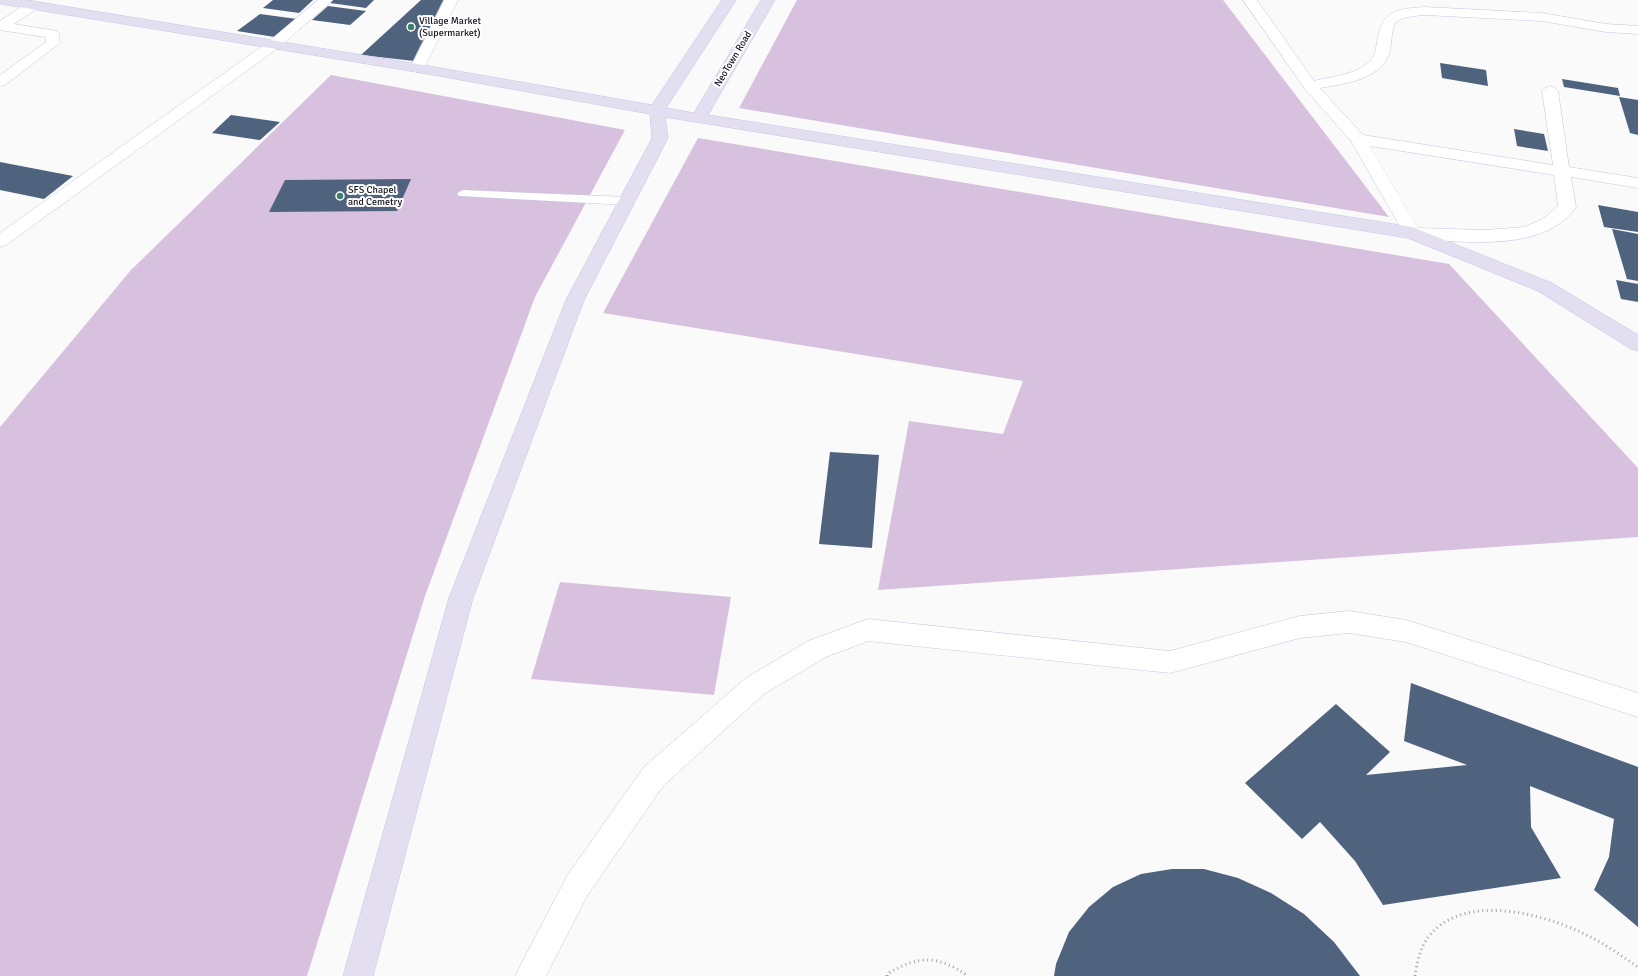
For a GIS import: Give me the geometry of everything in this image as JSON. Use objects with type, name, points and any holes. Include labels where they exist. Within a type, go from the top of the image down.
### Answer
[{"type":"street","points":[[1,0],[417,68],[698,118],[1412,233],[1485,236],[1528,232],[1550,222],[1567,208],[1550,91]]},
{"type":"street","points":[[0,241],[273,45],[326,0]]},
{"type":"street","points":[[417,68],[452,0]]},
{"type":"street","points":[[657,110],[729,0]]},
{"type":"street","name":"NeoTown Road","points":[[698,118],[768,0]]},
{"type":"street","points":[[1250,0],[1310,86],[1358,139],[1412,233],[1546,287],[1638,344]]},
{"type":"street","points":[[1,26],[34,5]]},
{"type":"street","points":[[1310,86],[1351,76],[1370,68],[1378,62],[1382,54],[1387,25],[1390,20],[1398,15],[1408,13],[1424,11],[1542,17],[1606,28],[1638,30]]},
{"type":"street","points":[[0,82],[53,43],[52,34],[1,26]]},
{"type":"street","points":[[657,110],[671,132]]},
{"type":"street","points":[[358,976],[461,598],[575,300],[627,201],[671,132],[698,118]]},
{"type":"street","points":[[1358,139],[1638,183]]},
{"type":"street","points":[[530,976],[577,886],[654,778],[756,686],[817,650],[868,630],[1170,662],[1300,626],[1349,622],[1406,631],[1638,705]]},
{"type":"lane","points":[[463,194],[627,201]]},
{"type":"path","points":[[1415,976],[1420,954],[1430,936],[1447,921],[1468,913],[1492,911],[1516,912],[1543,918],[1570,927],[1598,942],[1638,967]]},
{"type":"path","points":[[887,976],[900,965],[914,960],[929,958],[957,968],[968,976]]},
{"type":"shaded area","points":[[797,0],[1223,0],[1389,217],[739,108]]},
{"type":"shaded area","points":[[331,75],[625,130],[535,297],[425,596],[307,976],[0,976],[0,427],[131,270]]},
{"type":"shaded area","points":[[698,138],[1449,264],[1638,468],[1638,537],[878,590],[909,421],[1003,434],[1023,381],[603,313]]},
{"type":"shaded area","points":[[560,582],[731,597],[714,695],[531,679]]},
{"type":"building","points":[[273,0],[313,0],[299,13],[263,8]]},
{"type":"building","points":[[333,0],[374,0],[366,8],[330,3]]},
{"type":"building","name":"Village Market (Supermarket)","points":[[421,0],[445,0],[414,61],[361,55]]},
{"type":"building","points":[[328,6],[366,11],[350,25],[312,20]]},
{"type":"building","points":[[260,14],[297,19],[275,37],[237,31]]},
{"type":"building","points":[[1440,63],[1486,70],[1488,86],[1442,78]]},
{"type":"building","points":[[1562,79],[1618,88],[1620,96],[1564,87]]},
{"type":"building","points":[[1619,97],[1638,100],[1638,135],[1630,133]]},
{"type":"building","points":[[231,115],[280,122],[260,140],[212,133]]},
{"type":"building","points":[[1514,129],[1544,134],[1548,151],[1517,146]]},
{"type":"building","points":[[0,162],[73,176],[44,199],[0,190]]},
{"type":"building","name":"SFS Chapel and Cemetry","points":[[411,179],[397,211],[269,212],[285,180]]},
{"type":"building","points":[[1598,205],[1638,212],[1638,232],[1604,227]]},
{"type":"building","points":[[1612,229],[1638,234],[1638,281],[1627,279]]},
{"type":"building","points":[[1616,280],[1638,284],[1638,302],[1621,299]]},
{"type":"building","points":[[830,452],[879,455],[872,548],[819,544]]},
{"type":"building","points":[[1411,683],[1638,767],[1638,927],[1594,890],[1609,857],[1614,819],[1530,786],[1531,827],[1561,878],[1383,905],[1355,861],[1320,822],[1302,839],[1245,783],[1336,704],[1390,752],[1366,775],[1467,765],[1404,741]]},
{"type":"building","points":[[1172,869],[1204,869],[1238,878],[1271,893],[1304,914],[1334,942],[1360,976],[1054,976],[1056,964],[1069,932],[1089,907],[1113,887],[1141,874]]},
{"type":"place","name":"Village Market (Supermarket)","points":[[411,27]]},
{"type":"place","name":"SFS Chapel and Cemetry","points":[[340,196]]}]
